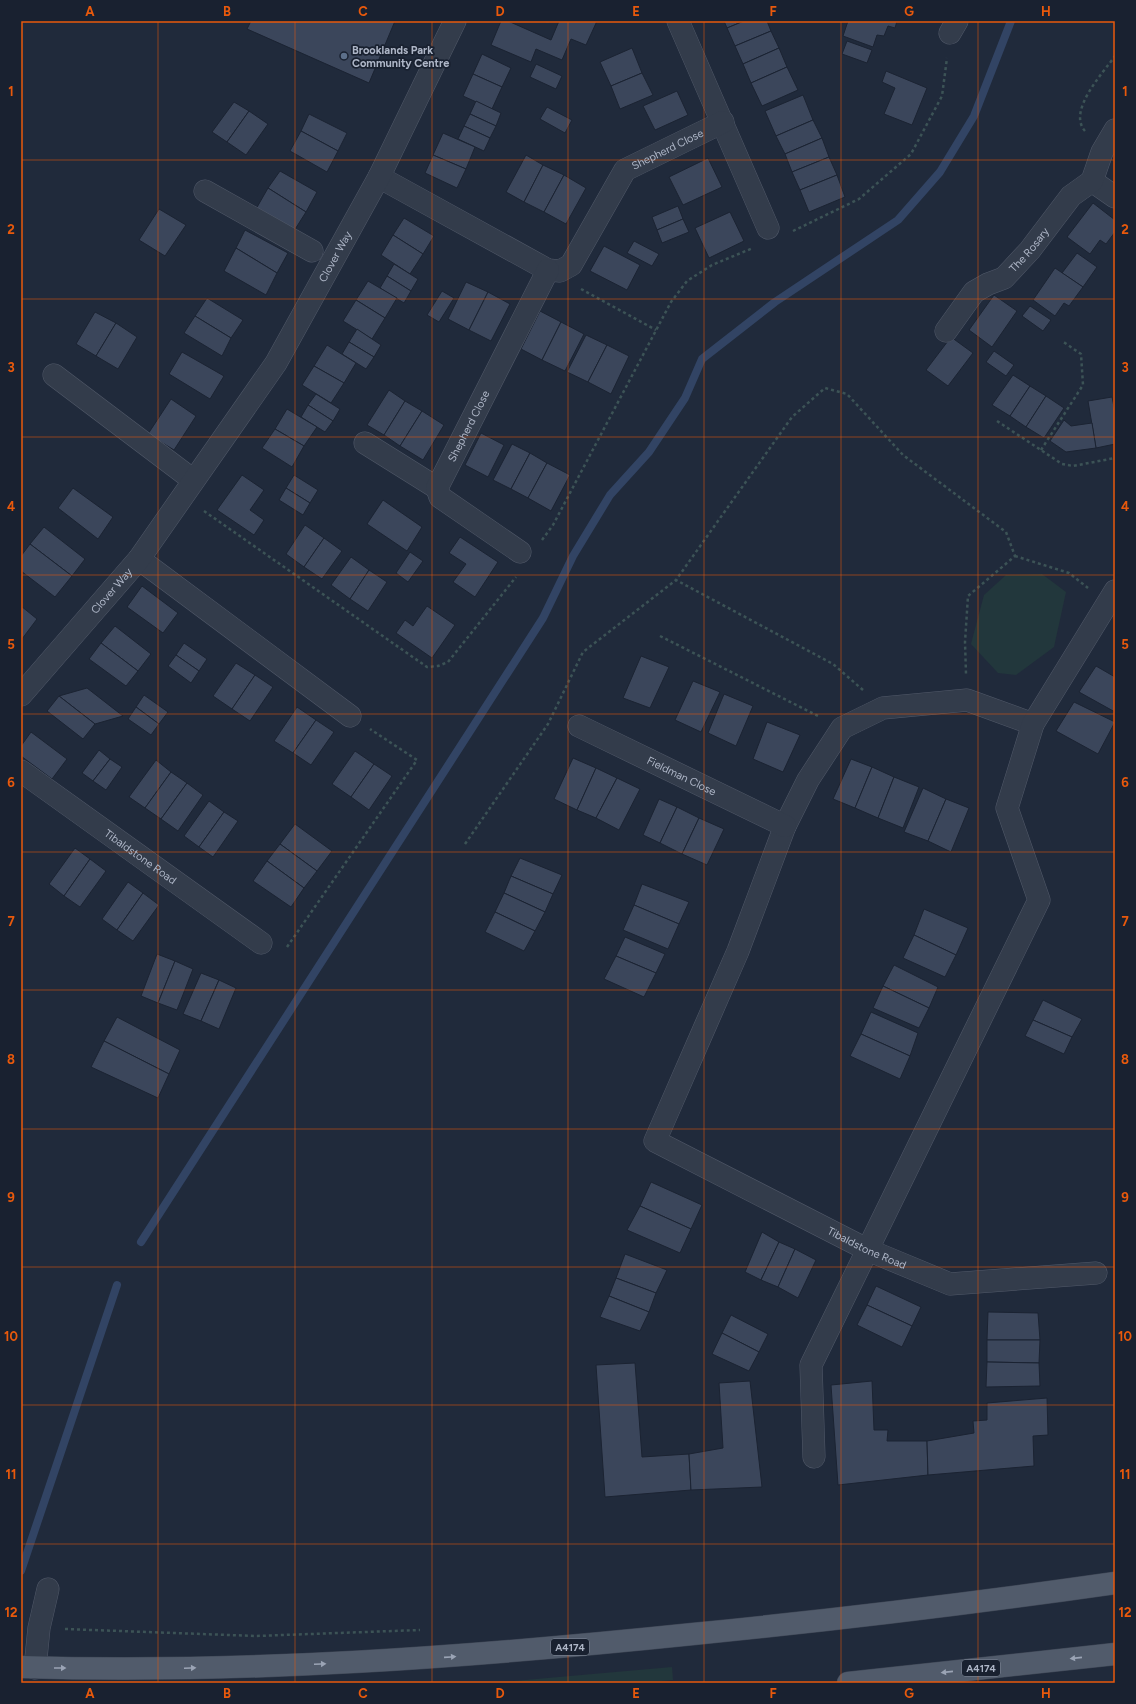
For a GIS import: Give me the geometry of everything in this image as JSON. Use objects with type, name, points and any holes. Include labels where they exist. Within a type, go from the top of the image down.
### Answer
[{"type":"main road","name":"A4174","points":[[28,1667],[192,1668],[330,1664],[449,1657],[565,1648],[803,1623],[1001,1600],[1115,1583]]},
{"type":"main road","name":"A4174","points":[[848,1683],[1115,1654]]},
{"type":"street","name":"Clover Way","points":[[21,696],[139,559],[276,363],[379,177],[455,21]]},
{"type":"street","points":[[678,21],[770,234]]},
{"type":"street","name":"Shepherd Close","points":[[571,265],[625,170],[722,122]]},
{"type":"street","points":[[1115,130],[1102,152],[1092,181],[1115,197]]},
{"type":"street","points":[[379,177],[548,270],[560,271],[571,265]]},
{"type":"street","name":"The Rosary","points":[[946,331],[974,292],[988,284],[1004,278],[1030,250],[1071,196],[1092,181]]},
{"type":"street","points":[[205,191],[312,251]]},
{"type":"street","name":"Shepherd Close","points":[[437,488],[548,270]]},
{"type":"street","points":[[54,374],[188,488]]},
{"type":"street","points":[[365,443],[437,488],[440,497],[530,548]]},
{"type":"street","points":[[139,559],[350,716]]},
{"type":"street","points":[[814,1457],[811,1365],[1039,900],[1008,808],[1033,724],[1111,597]]},
{"type":"street","points":[[785,826],[808,780],[842,728],[883,708],[967,700],[1033,724]]},
{"type":"street","name":"Fieldman Close","points":[[579,726],[785,826]]},
{"type":"street","name":"Tibaldstone Road","points":[[21,771],[261,942]]},
{"type":"street","name":"Tibaldstone Road","points":[[785,826],[738,951],[655,1141],[868,1250],[950,1284],[1096,1273]]},
{"type":"street","points":[[28,1667],[48,1589]]},
{"type":"path","points":[[530,548],[553,525],[671,302],[687,281],[712,265],[770,234],[859,199],[911,154],[942,96],[954,27]]},
{"type":"path","points":[[1102,152],[1080,126],[1079,115],[1082,104],[1115,56]]},
{"type":"path","points":[[571,265],[578,288],[656,330]]},
{"type":"path","points":[[1041,450],[1083,385],[1081,354],[1062,341]]},
{"type":"path","points":[[465,844],[548,724],[584,652],[676,580],[792,417],[825,388],[847,394],[903,454],[1006,532],[1015,556]]},
{"type":"path","points":[[997,421],[1062,464],[1073,466],[1115,458]]},
{"type":"path","points":[[188,488],[427,667],[438,666],[448,662],[520,573]]},
{"type":"path","points":[[1015,556],[1069,573],[1111,597]]},
{"type":"path","points":[[967,700],[965,642],[968,596],[1015,556]]},
{"type":"path","points":[[676,580],[833,664],[883,708]]},
{"type":"path","points":[[660,636],[842,728]]},
{"type":"path","points":[[286,948],[417,760],[350,716]]},
{"type":"path","points":[[39,1628],[256,1636],[426,1630]]},
{"type":"green space","points":[[1042,574],[1066,592],[1054,647],[1016,675],[998,673],[971,644],[984,595],[1006,575]]},
{"type":"green space","points":[[672,1667],[673,1680],[641,1683],[490,1683]]},
{"type":"building","name":"Brooklands Park Community Centre","points":[[251,21],[395,21],[369,83],[247,29]]},
{"type":"building","points":[[501,21],[508,21],[551,40],[559,21],[597,21],[586,45],[571,39],[562,60],[536,49],[531,62],[491,45]]},
{"type":"building","points":[[724,21],[744,21],[727,28]]},
{"type":"building","points":[[744,21],[767,21],[771,31],[735,46],[727,28]]},
{"type":"building","points":[[848,21],[897,21],[895,28],[888,26],[884,36],[877,35],[873,47],[843,36]]},
{"type":"building","points":[[771,31],[779,48],[743,64],[735,46]]},
{"type":"building","points":[[847,41],[872,50],[867,63],[842,54]]},
{"type":"building","points":[[632,48],[642,73],[611,86],[600,62]]},
{"type":"building","points":[[779,48],[787,67],[751,83],[743,64]]},
{"type":"building","points":[[482,54],[511,68],[502,87],[473,74]]},
{"type":"building","points":[[536,64],[562,76],[556,89],[530,77]]},
{"type":"building","points":[[787,67],[798,90],[762,106],[751,83]]},
{"type":"building","points":[[886,71],[927,88],[912,125],[884,114],[895,88],[882,82]]},
{"type":"building","points":[[642,73],[653,95],[620,109],[611,86]]},
{"type":"building","points":[[473,74],[502,87],[492,109],[463,96]]},
{"type":"building","points":[[677,91],[688,115],[655,130],[643,106]]},
{"type":"building","points":[[803,95],[813,120],[776,136],[765,111]]},
{"type":"building","points":[[476,101],[501,113],[496,126],[470,114]]},
{"type":"building","points":[[234,102],[249,111],[227,142],[212,132]]},
{"type":"building","points":[[547,107],[572,120],[565,133],[540,119]]},
{"type":"building","points":[[249,111],[268,124],[246,155],[227,142]]},
{"type":"building","points":[[309,114],[347,133],[338,151],[301,131]]},
{"type":"building","points":[[470,114],[496,126],[490,138],[464,126]]},
{"type":"building","points":[[813,120],[822,138],[785,154],[776,136]]},
{"type":"building","points":[[464,126],[490,138],[484,151],[458,139]]},
{"type":"building","points":[[301,131],[338,151],[327,172],[290,151]]},
{"type":"building","points":[[443,133],[475,147],[466,169],[433,155]]},
{"type":"building","points":[[822,138],[829,157],[792,172],[785,154]]},
{"type":"building","points":[[433,155],[466,169],[457,188],[425,173]]},
{"type":"building","points":[[526,155],[543,165],[524,202],[506,192]]},
{"type":"building","points":[[829,157],[837,175],[800,190],[792,172]]},
{"type":"building","points":[[708,158],[722,187],[683,205],[669,177]]},
{"type":"building","points":[[543,165],[564,175],[544,212],[524,202]]},
{"type":"building","points":[[280,171],[317,192],[306,212],[268,188]]},
{"type":"building","points":[[564,175],[586,188],[566,224],[544,212]]},
{"type":"building","points":[[837,175],[845,197],[809,212],[800,190]]},
{"type":"building","points":[[268,188],[306,212],[294,231],[256,209]]},
{"type":"building","points":[[1093,203],[1115,220],[1115,232],[1106,244],[1100,240],[1090,254],[1067,237]]},
{"type":"building","points":[[678,206],[683,219],[657,230],[652,217]]},
{"type":"building","points":[[159,209],[186,225],[165,256],[139,240]]},
{"type":"building","points":[[730,212],[744,241],[709,258],[695,228]]},
{"type":"building","points":[[404,218],[434,236],[423,254],[393,235]]},
{"type":"building","points":[[683,219],[689,232],[662,243],[657,230]]},
{"type":"building","points":[[245,230],[288,253],[277,273],[236,248]]},
{"type":"building","points":[[393,235],[423,254],[410,274],[381,255]]},
{"type":"building","points":[[634,241],[659,254],[652,266],[627,253]]},
{"type":"building","points":[[604,246],[640,265],[627,290],[590,271]]},
{"type":"building","points":[[236,248],[277,273],[266,295],[224,271]]},
{"type":"building","points":[[1077,253],[1097,267],[1083,287],[1062,273]]},
{"type":"building","points":[[394,264],[418,279],[411,291],[387,276]]},
{"type":"building","points":[[1055,268],[1083,287],[1069,306],[1064,303],[1055,316],[1033,300]]},
{"type":"building","points":[[387,276],[411,291],[404,303],[380,288]]},
{"type":"building","points":[[368,281],[397,298],[385,318],[356,300]]},
{"type":"building","points":[[466,282],[488,292],[469,330],[448,319]]},
{"type":"building","points":[[442,291],[454,298],[439,322],[427,315]]},
{"type":"building","points":[[488,292],[510,304],[491,341],[469,330]]},
{"type":"building","points":[[994,295],[1017,311],[992,347],[969,330]]},
{"type":"building","points":[[207,298],[243,320],[231,338],[195,316]]},
{"type":"building","points":[[356,300],[385,318],[372,339],[343,321]]},
{"type":"building","points":[[1030,306],[1051,320],[1043,331],[1022,316]]},
{"type":"building","points":[[540,311],[561,322],[542,360],[521,349]]},
{"type":"building","points":[[95,312],[116,323],[96,356],[76,344]]},
{"type":"building","points":[[195,316],[231,338],[222,356],[184,333]]},
{"type":"building","points":[[561,322],[584,334],[565,371],[542,360]]},
{"type":"building","points":[[116,323],[137,337],[118,369],[96,356]]},
{"type":"building","points":[[357,329],[381,345],[374,357],[349,342]]},
{"type":"building","points":[[586,335],[607,345],[588,382],[567,372]]},
{"type":"building","points":[[951,337],[973,353],[948,386],[926,370]]},
{"type":"building","points":[[349,342],[374,357],[366,369],[342,354]]},
{"type":"building","points":[[327,345],[356,363],[344,383],[314,366]]},
{"type":"building","points":[[607,345],[629,356],[611,394],[588,382]]},
{"type":"building","points":[[994,351],[1014,365],[1006,376],[986,362]]},
{"type":"building","points":[[182,352],[224,376],[210,399],[169,374]]},
{"type":"building","points":[[314,366],[344,383],[331,403],[302,385]]},
{"type":"building","points":[[1013,375],[1030,386],[1010,416],[992,405]]},
{"type":"building","points":[[1030,386],[1046,396],[1026,427],[1010,416]]},
{"type":"building","points":[[389,390],[405,401],[384,435],[367,425]]},
{"type":"building","points":[[316,394],[340,409],[333,421],[308,405]]},
{"type":"building","points":[[1046,396],[1064,408],[1044,438],[1026,427]]},
{"type":"building","points":[[1112,397],[1115,412],[1115,444],[1096,448],[1088,401]]},
{"type":"building","points":[[171,399],[196,416],[174,450],[148,434]]},
{"type":"building","points":[[405,401],[422,411],[400,446],[384,435]]},
{"type":"building","points":[[308,405],[333,421],[325,432],[301,417]]},
{"type":"building","points":[[287,409],[317,427],[304,446],[275,429]]},
{"type":"building","points":[[422,411],[444,425],[423,460],[400,446]]},
{"type":"building","points":[[1064,420],[1071,426],[1092,423],[1096,448],[1066,452],[1050,441]]},
{"type":"building","points":[[275,429],[304,446],[292,467],[262,448]]},
{"type":"building","points":[[481,433],[504,445],[488,477],[465,465]]},
{"type":"building","points":[[512,444],[530,453],[511,489],[493,480]]},
{"type":"building","points":[[530,453],[547,463],[528,498],[511,489]]},
{"type":"building","points":[[547,463],[570,475],[551,511],[528,498]]},
{"type":"building","points":[[242,475],[264,490],[250,510],[264,520],[254,535],[217,510]]},
{"type":"building","points":[[294,475],[318,490],[310,503],[286,488]]},
{"type":"building","points":[[73,488],[113,517],[98,539],[58,508]]},
{"type":"building","points":[[286,488],[310,503],[303,515],[279,500]]},
{"type":"building","points":[[383,500],[422,527],[407,551],[367,524]]},
{"type":"building","points":[[305,525],[324,538],[304,567],[286,554]]},
{"type":"building","points":[[44,527],[85,559],[72,576],[30,544]]},
{"type":"building","points":[[460,537],[498,562],[475,597],[453,582],[466,564],[449,553]]},
{"type":"building","points":[[324,538],[342,551],[322,579],[304,567]]},
{"type":"building","points":[[30,544],[72,576],[55,597],[21,571],[21,556]]},
{"type":"building","points":[[410,552],[423,561],[408,582],[396,573]]},
{"type":"building","points":[[351,557],[369,570],[350,599],[331,585]]},
{"type":"building","points":[[369,570],[387,582],[368,611],[350,599]]},
{"type":"building","points":[[142,586],[178,613],[163,633],[127,607]]},
{"type":"building","points":[[21,606],[37,619],[22,639],[21,638]]},
{"type":"building","points":[[427,606],[455,625],[432,658],[396,633],[405,620],[413,626]]},
{"type":"building","points":[[115,626],[151,654],[138,671],[101,643]]},
{"type":"building","points":[[101,643],[138,671],[126,686],[89,659]]},
{"type":"building","points":[[184,643],[207,659],[199,671],[176,655]]},
{"type":"building","points":[[176,655],[199,671],[191,683],[168,666]]},
{"type":"building","points":[[641,656],[669,667],[650,708],[623,698]]},
{"type":"building","points":[[236,663],[255,675],[232,709],[213,696]]},
{"type":"building","points":[[1096,666],[1115,677],[1115,712],[1079,692]]},
{"type":"building","points":[[255,675],[273,687],[250,721],[232,709]]},
{"type":"building","points":[[693,681],[720,692],[701,732],[675,720]]},
{"type":"building","points":[[87,688],[123,716],[95,724],[59,696]]},
{"type":"building","points":[[724,694],[753,706],[736,746],[708,733]]},
{"type":"building","points":[[144,695],[168,712],[159,724],[136,707]]},
{"type":"building","points":[[59,696],[95,724],[83,739],[47,711]]},
{"type":"building","points":[[1074,702],[1115,722],[1098,754],[1056,731]]},
{"type":"building","points":[[136,707],[159,724],[151,735],[128,719]]},
{"type":"building","points":[[297,707],[316,720],[293,753],[274,741]]},
{"type":"building","points":[[316,720],[334,732],[311,765],[293,753]]},
{"type":"building","points":[[767,722],[800,735],[783,772],[753,759]]},
{"type":"building","points":[[31,732],[67,759],[52,779],[21,756],[21,746]]},
{"type":"building","points":[[99,750],[110,759],[93,781],[82,773]]},
{"type":"building","points":[[355,751],[374,764],[351,797],[332,784]]},
{"type":"building","points":[[573,758],[596,768],[577,810],[554,799]]},
{"type":"building","points":[[110,759],[122,767],[106,790],[93,781]]},
{"type":"building","points":[[851,759],[872,767],[855,808],[833,799]]},
{"type":"building","points":[[156,760],[171,772],[145,808],[129,797]]},
{"type":"building","points":[[374,764],[392,776],[369,810],[351,797]]},
{"type":"building","points":[[872,767],[894,777],[878,818],[855,808]]},
{"type":"building","points":[[596,768],[617,778],[596,818],[577,810]]},
{"type":"building","points":[[171,772],[187,783],[161,819],[145,808]]},
{"type":"building","points":[[894,777],[919,787],[903,828],[878,818]]},
{"type":"building","points":[[617,778],[640,789],[619,830],[596,818]]},
{"type":"building","points":[[187,783],[203,795],[178,831],[161,819]]},
{"type":"building","points":[[923,788],[946,799],[928,841],[904,832]]},
{"type":"building","points":[[659,799],[677,807],[660,843],[643,835]]},
{"type":"building","points":[[946,799],[969,808],[951,852],[928,841]]},
{"type":"building","points":[[209,801],[224,812],[199,847],[184,836]]},
{"type":"building","points":[[677,807],[699,818],[682,854],[660,843]]},
{"type":"building","points":[[224,812],[238,821],[213,857],[199,847]]},
{"type":"building","points":[[699,818],[724,829],[707,865],[682,854]]},
{"type":"building","points":[[295,824],[332,851],[317,871],[280,844]]},
{"type":"building","points":[[280,844],[317,871],[304,888],[267,861]]},
{"type":"building","points":[[75,848],[90,859],[64,896],[49,884]]},
{"type":"building","points":[[520,858],[562,875],[553,894],[511,876]]},
{"type":"building","points":[[90,859],[106,871],[80,907],[64,896]]},
{"type":"building","points":[[267,861],[304,888],[291,907],[253,881]]},
{"type":"building","points":[[511,876],[553,894],[545,912],[504,893]]},
{"type":"building","points":[[128,882],[143,893],[117,930],[102,919]]},
{"type":"building","points":[[642,884],[689,902],[679,924],[634,905]]},
{"type":"building","points":[[143,893],[159,905],[133,941],[117,930]]},
{"type":"building","points":[[504,893],[545,912],[535,931],[495,912]]},
{"type":"building","points":[[634,905],[679,924],[668,949],[623,930]]},
{"type":"building","points":[[924,909],[968,928],[956,955],[914,935]]},
{"type":"building","points":[[495,912],[535,931],[524,951],[485,932]]},
{"type":"building","points":[[914,935],[956,955],[945,977],[903,958]]},
{"type":"building","points":[[625,937],[665,954],[656,973],[616,956]]},
{"type":"building","points":[[157,954],[175,961],[158,1003],[141,996]]},
{"type":"building","points":[[616,956],[656,973],[644,997],[604,979]]},
{"type":"building","points":[[175,961],[193,969],[177,1010],[158,1003]]},
{"type":"building","points":[[894,965],[938,987],[929,1008],[883,986]]},
{"type":"building","points":[[201,973],[219,980],[201,1021],[183,1014]]},
{"type":"building","points":[[219,980],[236,988],[219,1029],[201,1021]]},
{"type":"building","points":[[883,986],[929,1008],[919,1028],[873,1008]]},
{"type":"building","points":[[1043,1000],[1082,1019],[1072,1037],[1033,1020]]},
{"type":"building","points":[[871,1012],[918,1033],[910,1056],[861,1034]]},
{"type":"building","points":[[117,1017],[180,1050],[169,1074],[104,1041]]},
{"type":"building","points":[[1033,1020],[1072,1037],[1064,1054],[1025,1036]]},
{"type":"building","points":[[861,1034],[910,1056],[900,1079],[850,1056]]},
{"type":"building","points":[[104,1041],[169,1074],[158,1098],[91,1067]]},
{"type":"building","points":[[651,1182],[702,1205],[691,1229],[640,1206]]},
{"type":"building","points":[[640,1206],[691,1229],[680,1253],[627,1230]]},
{"type":"building","points":[[762,1232],[779,1242],[761,1280],[745,1272]]},
{"type":"building","points":[[779,1242],[795,1249],[778,1287],[761,1280]]},
{"type":"building","points":[[795,1249],[816,1260],[798,1298],[778,1287]]},
{"type":"building","points":[[625,1254],[667,1270],[656,1293],[616,1278]]},
{"type":"building","points":[[616,1278],[656,1293],[649,1312],[609,1296]]},
{"type":"building","points":[[876,1286],[921,1307],[912,1326],[867,1305]]},
{"type":"building","points":[[609,1296],[649,1312],[640,1331],[600,1317]]},
{"type":"building","points":[[867,1305],[912,1326],[902,1347],[857,1325]]},
{"type":"building","points":[[988,1312],[1038,1313],[1040,1340],[987,1340]]},
{"type":"building","points":[[731,1315],[768,1334],[759,1352],[722,1333]]},
{"type":"building","points":[[722,1333],[759,1352],[749,1371],[712,1354]]},
{"type":"building","points":[[987,1340],[1040,1340],[1039,1363],[987,1362]]},
{"type":"building","points":[[987,1362],[1039,1363],[1040,1386],[986,1387]]},
{"type":"building","points":[[635,1363],[642,1457],[689,1454],[691,1490],[605,1497],[596,1365]]},
{"type":"building","points":[[750,1381],[762,1487],[691,1490],[689,1454],[723,1448],[719,1383]]},
{"type":"building","points":[[872,1381],[874,1430],[888,1430],[887,1441],[927,1441],[928,1475],[838,1485],[831,1385]]},
{"type":"building","points":[[1047,1398],[1048,1435],[1033,1436],[1034,1466],[928,1475],[927,1441],[974,1433],[973,1421],[987,1420],[987,1403]]},
{"type":"waterway","points":[[141,1242],[543,618],[573,556],[610,495],[649,452],[685,398],[702,359],[775,302],[898,220],[940,172],[974,116],[1011,21]]},
{"type":"waterway","points":[[21,1571],[117,1285]]},
{"type":"place","name":"Brooklands Park Community Centre","points":[[344,56]]}]
